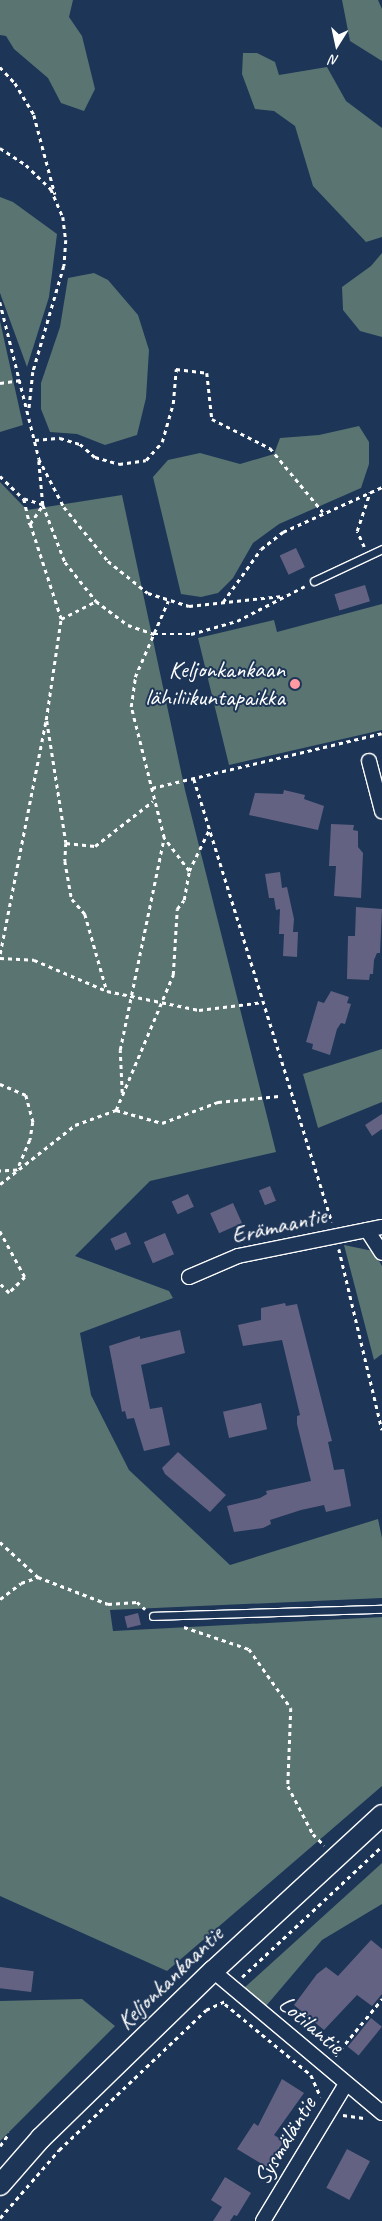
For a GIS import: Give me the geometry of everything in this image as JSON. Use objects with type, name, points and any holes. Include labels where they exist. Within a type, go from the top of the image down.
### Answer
[{"type":"main road","name":"Keljonkankaantie","points":[[0,2185],[41,2138],[213,1970],[382,1815]]},
{"type":"street","points":[[375,769],[382,811]]},
{"type":"street","name":"Erämaantie","points":[[189,1277],[238,1256],[382,1227]]},
{"type":"street","points":[[367,1230],[382,1253]]},
{"type":"street","name":"Lotilantie","points":[[213,1970],[234,1990],[382,2113]]},
{"type":"street","name":"Sysmäläntie","points":[[262,2221],[346,2084]]},
{"type":"lane","points":[[314,581],[382,549]]},
{"type":"lane","points":[[153,1616],[382,1609]]},
{"type":"path","points":[[0,67],[15,83],[34,115],[57,198],[66,240],[64,266],[33,372],[29,413]]},
{"type":"path","points":[[1,148],[26,165],[57,198]]},
{"type":"path","points":[[0,302],[22,380],[35,440],[39,459],[43,505],[65,562],[96,600],[128,625],[154,634],[191,634],[237,621],[314,581]]},
{"type":"path","points":[[35,440],[60,438],[80,444],[95,457],[119,464],[146,460],[162,442],[172,404],[176,369],[207,373],[212,419],[270,448],[323,512]]},
{"type":"path","points":[[0,383],[22,380]]},
{"type":"path","points":[[39,459],[64,507],[108,561],[148,592],[168,601],[189,606],[282,596]]},
{"type":"path","points":[[0,476],[24,499],[43,505]]},
{"type":"path","points":[[222,603],[261,549],[284,532],[323,512],[382,487]]},
{"type":"path","points":[[368,555],[356,531],[370,492]]},
{"type":"path","points":[[0,954],[46,720],[61,619],[30,524],[24,499]]},
{"type":"path","points":[[30,524],[43,505]]},
{"type":"path","points":[[61,619],[96,600]]},
{"type":"path","points":[[168,601],[135,677],[131,707],[152,788],[153,801],[164,838],[189,871]]},
{"type":"path","points":[[46,720],[66,843],[64,862],[72,899],[85,914],[107,991]]},
{"type":"path","points":[[152,788],[382,735]]},
{"type":"path","points":[[194,779],[336,1236],[382,1430]]},
{"type":"path","points":[[66,843],[95,846],[153,801]]},
{"type":"path","points":[[116,1110],[173,975],[176,909],[184,900],[189,871],[209,829]]},
{"type":"path","points":[[122,1094],[120,1050],[164,838]]},
{"type":"path","points":[[0,958],[34,960],[107,991],[199,1010],[263,1002]]},
{"type":"path","points":[[0,1084],[26,1095],[33,1122],[30,1140],[17,1170]]},
{"type":"path","points":[[0,1184],[75,1125],[116,1110],[162,1122],[218,1102],[279,1096]]},
{"type":"path","points":[[0,1171],[17,1170]]},
{"type":"path","points":[[0,1231],[25,1277],[9,1293],[0,1284]]},
{"type":"path","points":[[0,1542],[38,1578],[108,1604],[137,1602],[153,1616]]},
{"type":"path","points":[[0,1599],[21,1582],[38,1578]]},
{"type":"path","points":[[190,1629],[249,1649],[291,1708],[288,1786],[313,1834],[336,1856]]},
{"type":"path","points":[[0,2218],[59,2150],[206,2010],[225,2004],[244,1974],[382,1846]]},
{"type":"path","points":[[326,2067],[382,2000]]},
{"type":"path","points":[[225,2004],[311,2075],[321,2097],[332,2107],[344,2115],[368,2119]]},
{"type":"path","points":[[0,2146],[9,2133]]},
{"type":"green space","points":[[0,0],[73,0],[69,17],[82,36],[95,89],[84,111],[61,103],[48,78],[14,49],[6,36],[0,35]]},
{"type":"green space","points":[[342,0],[378,0],[382,9],[382,61],[350,41]]},
{"type":"green space","points":[[243,53],[257,53],[275,62],[279,75],[327,67],[346,101],[382,128],[382,237],[366,242],[313,186],[295,126],[274,111],[255,109],[242,74]]},
{"type":"green space","points":[[0,197],[13,202],[57,234],[49,297],[27,367],[0,293]]},
{"type":"green space","points":[[382,253],[382,337],[360,331],[343,310],[342,287],[371,266]]},
{"type":"green space","points":[[94,273],[108,280],[138,315],[149,350],[146,398],[137,435],[105,445],[77,434],[50,432],[41,409],[41,383],[60,327],[68,278]]},
{"type":"green space","points":[[0,321],[23,425],[0,432]]},
{"type":"green space","points":[[359,426],[369,442],[369,464],[361,488],[279,524],[253,543],[233,578],[218,593],[201,597],[181,594],[153,477],[168,460],[200,453],[240,464],[274,454],[280,438],[319,435]]},
{"type":"green space","points":[[0,482],[27,510],[122,495],[185,790],[276,1152],[150,1181],[75,1256],[169,1291],[173,1298],[80,1333],[91,1395],[129,1470],[230,1565],[378,1519],[382,1538],[382,1598],[110,1610],[113,1631],[382,1617],[382,1786],[167,1971],[0,1896]]},
{"type":"green space","name":"Keljonkankaan lähiliikuntapaikka","points":[[382,604],[382,730],[229,765],[198,638],[274,620],[277,632]]},
{"type":"green space","points":[[382,1049],[382,1102],[318,1128],[303,1074]]},
{"type":"green space","points":[[344,1245],[373,1251],[382,1266],[382,1354],[374,1360]]},
{"type":"green space","points":[[382,1863],[382,1904],[322,1940],[266,2006],[244,1988]]},
{"type":"green space","points":[[82,1999],[115,2026],[0,2141],[0,2001]]},
{"type":"building","points":[[296,548],[305,567],[289,575],[280,556]]},
{"type":"building","points":[[365,585],[370,601],[339,611],[334,594]]},
{"type":"building","points":[[284,790],[305,795],[304,799],[324,806],[318,830],[249,815],[255,793],[283,794]]},
{"type":"building","points":[[331,824],[354,825],[353,830],[358,831],[358,847],[363,853],[361,898],[334,896],[336,866],[329,866]]},
{"type":"building","points":[[280,872],[282,888],[287,887],[294,919],[293,932],[298,932],[297,957],[283,956],[284,934],[279,934],[280,909],[276,910],[274,898],[269,898],[265,874]]},
{"type":"building","points":[[356,907],[382,909],[380,953],[377,953],[374,960],[373,974],[370,974],[369,980],[347,979],[348,936],[355,936]]},
{"type":"building","points":[[331,991],[349,997],[347,1003],[351,1004],[345,1024],[341,1023],[337,1029],[330,1055],[312,1049],[313,1044],[306,1042],[318,1001],[324,1003]]},
{"type":"building","points":[[382,1114],[382,1129],[372,1136],[365,1125]]},
{"type":"building","points":[[270,1186],[276,1201],[265,1205],[259,1190]]},
{"type":"building","points":[[188,1194],[194,1207],[178,1214],[172,1202]]},
{"type":"building","points":[[233,1203],[242,1223],[219,1233],[210,1213]]},
{"type":"building","points":[[126,1232],[131,1244],[115,1251],[110,1239]]},
{"type":"building","points":[[165,1233],[174,1254],[153,1263],[144,1242]]},
{"type":"building","points":[[285,1303],[286,1306],[297,1304],[332,1441],[328,1442],[334,1470],[344,1469],[351,1506],[326,1512],[324,1505],[301,1510],[270,1520],[271,1524],[263,1528],[234,1532],[227,1506],[260,1498],[267,1494],[266,1491],[311,1481],[297,1424],[297,1416],[300,1415],[282,1340],[243,1346],[238,1325],[261,1320],[261,1308]]},
{"type":"building","points":[[180,1330],[185,1353],[141,1365],[150,1409],[162,1407],[170,1445],[144,1451],[134,1418],[127,1419],[125,1411],[122,1412],[109,1346],[140,1336],[140,1339]]},
{"type":"building","points":[[261,1403],[267,1429],[229,1438],[223,1412]]},
{"type":"building","points":[[178,1452],[226,1495],[210,1512],[165,1474],[162,1468]]},
{"type":"building","points":[[138,1613],[141,1625],[127,1628],[124,1616]]},
{"type":"building","points":[[371,1940],[382,1949],[382,1994],[372,2006],[357,1995],[324,2030],[294,2005],[317,1974],[326,1967],[338,1976]]},
{"type":"building","points":[[0,1967],[34,1971],[31,1992],[0,1988]]},
{"type":"building","points":[[371,2018],[382,2027],[359,2056],[348,2047]]},
{"type":"building","points":[[282,2079],[304,2093],[274,2135],[284,2141],[267,2167],[237,2149],[254,2123],[258,2126]]},
{"type":"building","points":[[347,2149],[370,2161],[349,2200],[326,2188]]},
{"type":"building","points":[[225,2177],[251,2193],[237,2216],[234,2215],[230,2221],[213,2221],[222,2207],[211,2200]]},
{"type":"place","name":"Keljonkankaan lähiliikuntapaikka","points":[[295,684]]}]
